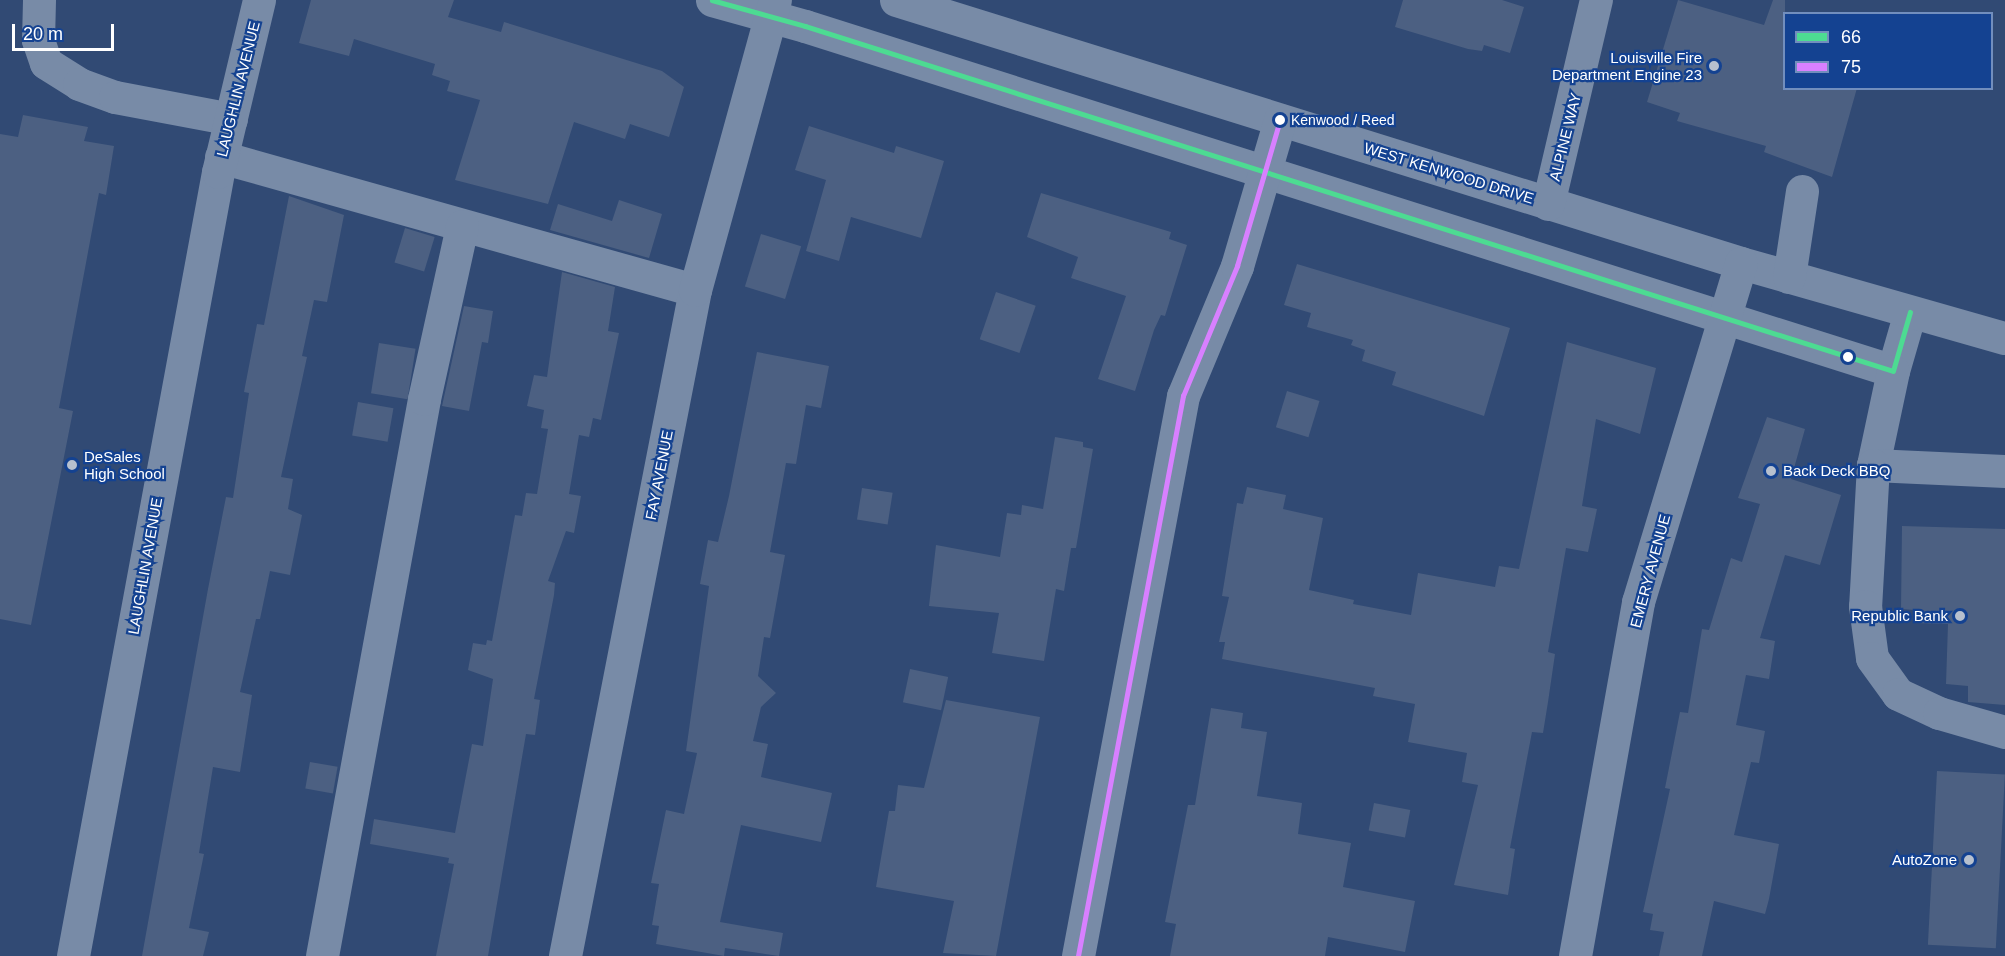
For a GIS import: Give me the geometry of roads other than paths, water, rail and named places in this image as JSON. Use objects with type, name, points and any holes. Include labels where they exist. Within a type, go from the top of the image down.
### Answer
[{"type":"street","points":[[39,0],[38,40],[46,63],[79,84],[115,97],[231,119]]},
{"type":"street","name":"LAUGHLIN AVENUE","points":[[74,956],[221,157],[259,0]]},
{"type":"street","points":[[712,0],[772,8],[1264,171],[1893,371]]},
{"type":"street","name":"WEST KENWOOD DRIVE","points":[[896,0],[1789,278],[2005,338]]},
{"type":"street","name":"ALPINE WAY","points":[[1548,204],[1596,0]]},
{"type":"street","name":"FAY AVENUE","points":[[565,956],[695,290],[733,141],[772,8]]},
{"type":"street","points":[[1078,956],[1183,396],[1237,266],[1280,120]]},
{"type":"street","points":[[221,157],[695,290]]},
{"type":"street","points":[[1789,278],[1802,191]]},
{"type":"street","points":[[322,956],[424,399],[462,226]]},
{"type":"street","name":"EMERY AVENUE","points":[[1575,956],[1638,602],[1741,263]]},
{"type":"street","points":[[1910,312],[1893,371],[1874,465],[1865,606],[1872,658],[1898,694],[1940,713],[2005,732]]},
{"type":"street","points":[[1874,465],[2005,471]]},
{"type":"place","name":"Louisville Fire Department Engine 23","points":[[1714,66]]},
{"type":"place","name":"Kenwood / Reed","points":[[1280,120]]},
{"type":"place","name":"DeSales High School","points":[[72,465]]},
{"type":"place","name":"Back Deck BBQ","points":[[1771,471]]},
{"type":"place","name":"Republic Bank","points":[[1960,616]]},
{"type":"place","name":"AutoZone","points":[[1969,860]]}]
